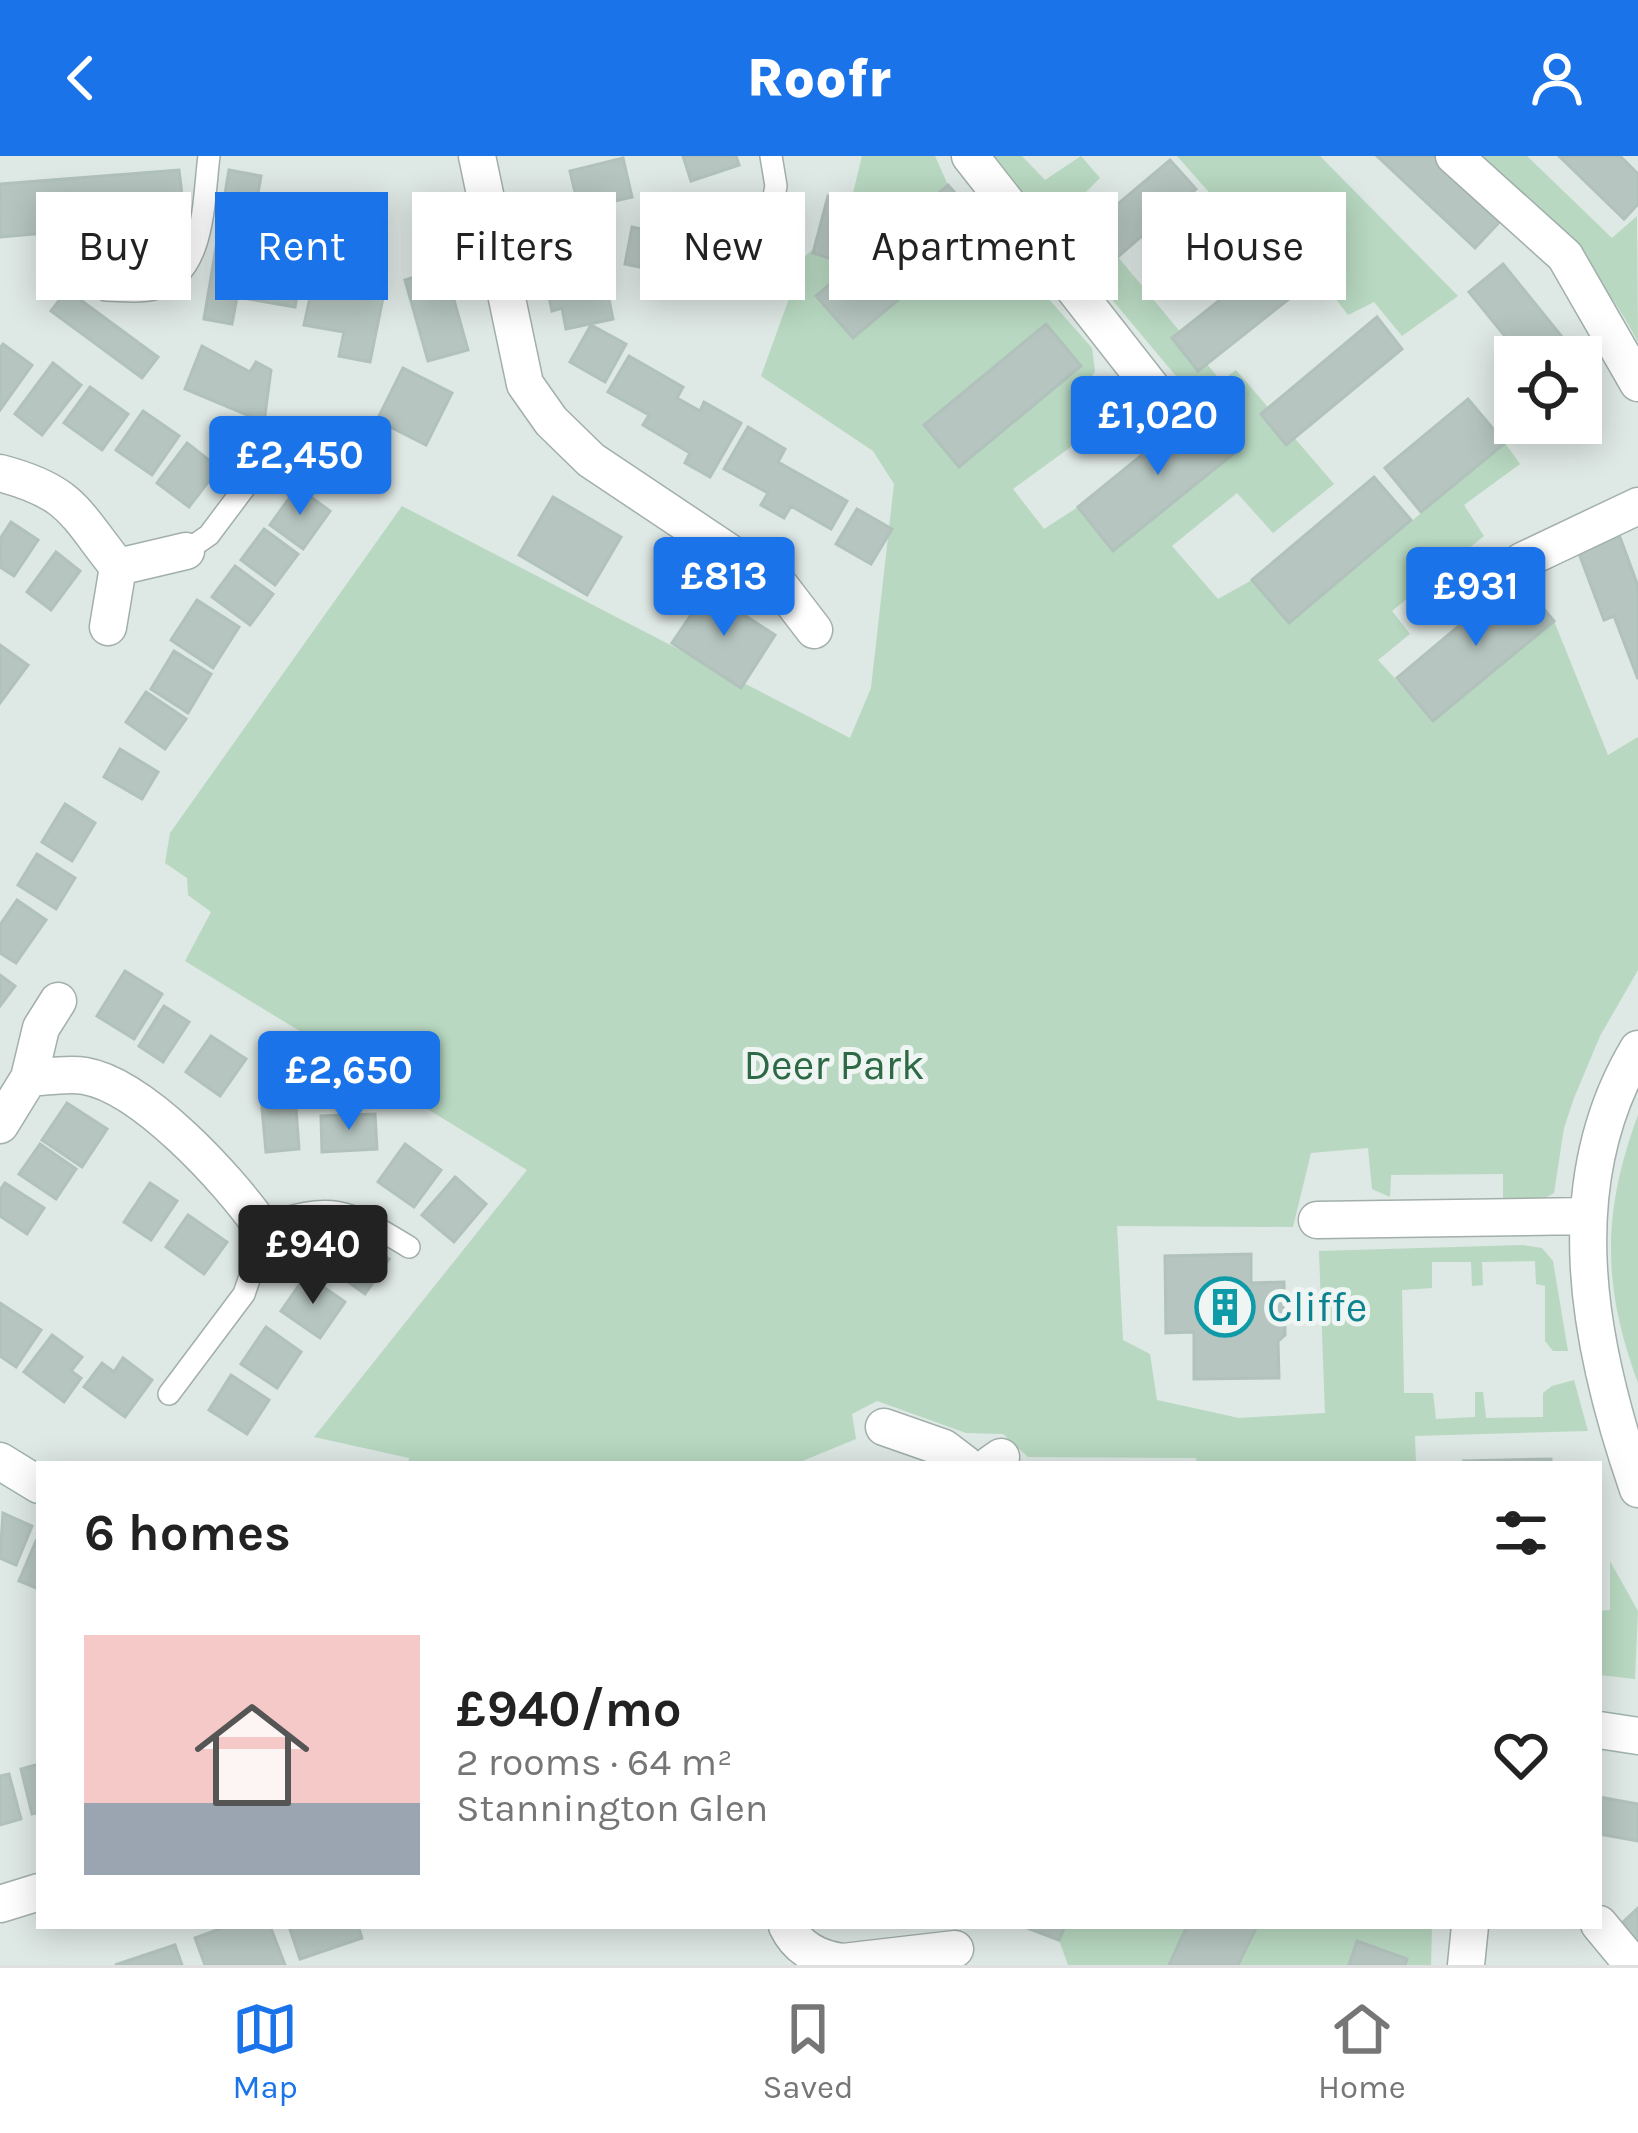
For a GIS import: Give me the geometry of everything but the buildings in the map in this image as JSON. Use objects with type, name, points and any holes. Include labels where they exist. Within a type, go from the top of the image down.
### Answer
[{"type":"street","points":[[477,156],[525,384],[551,421],[591,460],[781,586],[814,630]]},
{"type":"street","points":[[970,156],[1162,400]]},
{"type":"street","points":[[1454,156],[1565,256],[1638,383]]},
{"type":"street","points":[[0,473],[55,492],[118,567],[109,627]]},
{"type":"street","points":[[1522,561],[1638,506]]},
{"type":"street","points":[[118,567],[186,551]]},
{"type":"street","points":[[0,1126],[29,1078],[41,1028],[58,1001]]},
{"type":"street","points":[[1638,1049],[1605,1126],[1587,1216],[1589,1302],[1598,1355],[1638,1489]]},
{"type":"street","points":[[29,1078],[85,1076],[120,1090],[203,1156],[261,1226]]},
{"type":"street","points":[[1317,1220],[1587,1216]]},
{"type":"street","points":[[884,1426],[944,1448],[960,1461]]},
{"type":"street","points":[[0,1461],[36,1483]]},
{"type":"street","points":[[1602,1730],[1638,1736]]},
{"type":"street","points":[[0,1904],[36,1893]]},
{"type":"street","points":[[1602,1928],[1634,1965]]},
{"type":"street","points":[[789,1929],[802,1947],[825,1960],[843,1962],[955,1946]]},
{"type":"street","points":[[1466,1965],[1470,1929]]},
{"type":"lane","points":[[191,259],[209,156]]},
{"type":"lane","points":[[772,156],[775,192]]},
{"type":"lane","points":[[186,551],[208,535],[260,467]]},
{"type":"lane","points":[[169,1394],[244,1294],[261,1226],[309,1210],[334,1210],[362,1219],[409,1247]]},
{"type":"green space","name":"Deer Park","points":[[862,156],[935,156],[954,192],[853,192]]},
{"type":"green space","name":"Deer Park","points":[[992,156],[1022,156],[1045,180],[1081,156],[1100,178],[1086,192],[1022,192]]},
{"type":"green space","points":[[1177,156],[1320,156],[1458,296],[1402,336],[1374,302],[1348,315],[1337,300],[1346,300],[1346,192],[1209,192]]},
{"type":"green space","points":[[1478,156],[1527,156],[1612,238],[1637,216],[1638,342],[1586,265]]},
{"type":"green space","name":"Deer Park","points":[[829,241],[829,300],[1050,300],[1092,348],[1095,371],[1085,390],[1101,425],[1013,489],[1044,529],[1078,507],[1113,550],[1237,449],[1112,300],[1118,300],[1118,257],[1142,286],[1142,300],[1154,300],[1221,381],[1236,370],[1334,484],[1273,533],[1237,493],[1172,546],[1218,599],[1252,580],[1290,623],[1504,444],[1520,464],[1464,505],[1484,536],[1392,611],[1410,634],[1378,660],[1434,721],[1554,621],[1608,755],[1638,737],[1638,970],[1600,1036],[1574,1098],[1564,1128],[1554,1193],[1503,1202],[1503,1174],[1391,1175],[1390,1197],[1372,1189],[1368,1148],[1311,1153],[1293,1227],[1117,1226],[1123,1340],[1150,1354],[1157,1400],[1239,1418],[1325,1413],[1319,1251],[1542,1248],[1553,1261],[1568,1351],[1553,1351],[1545,1341],[1545,1286],[1536,1284],[1535,1261],[1482,1262],[1483,1285],[1472,1286],[1471,1262],[1432,1262],[1432,1288],[1402,1290],[1404,1393],[1433,1393],[1436,1419],[1475,1417],[1475,1392],[1483,1392],[1486,1418],[1543,1417],[1543,1393],[1574,1380],[1588,1431],[1415,1436],[1416,1461],[1028,1457],[1003,1434],[966,1433],[877,1401],[852,1414],[856,1439],[802,1461],[408,1461],[314,1437],[527,1170],[185,961],[211,912],[188,895],[187,878],[165,863],[170,833],[402,506],[850,738],[871,688],[894,484],[873,451],[761,376],[788,300],[805,300],[805,256]]},
{"type":"green space","points":[[1638,1115],[1638,1383],[1618,1314],[1611,1249],[1618,1184]]},
{"type":"green space","points":[[1610,1561],[1638,1611],[1635,1679],[1602,1675],[1602,1611],[1610,1610]]},
{"type":"green space","points":[[1064,1929],[1186,1929],[1169,1965],[1068,1965],[1059,1940]]},
{"type":"green space","points":[[1256,1929],[1432,1929],[1431,1965],[1405,1965],[1407,1959],[1358,1941],[1349,1965],[1238,1965]]},
{"type":"place","name":"Cliffe","points":[[1225,1307]]}]
